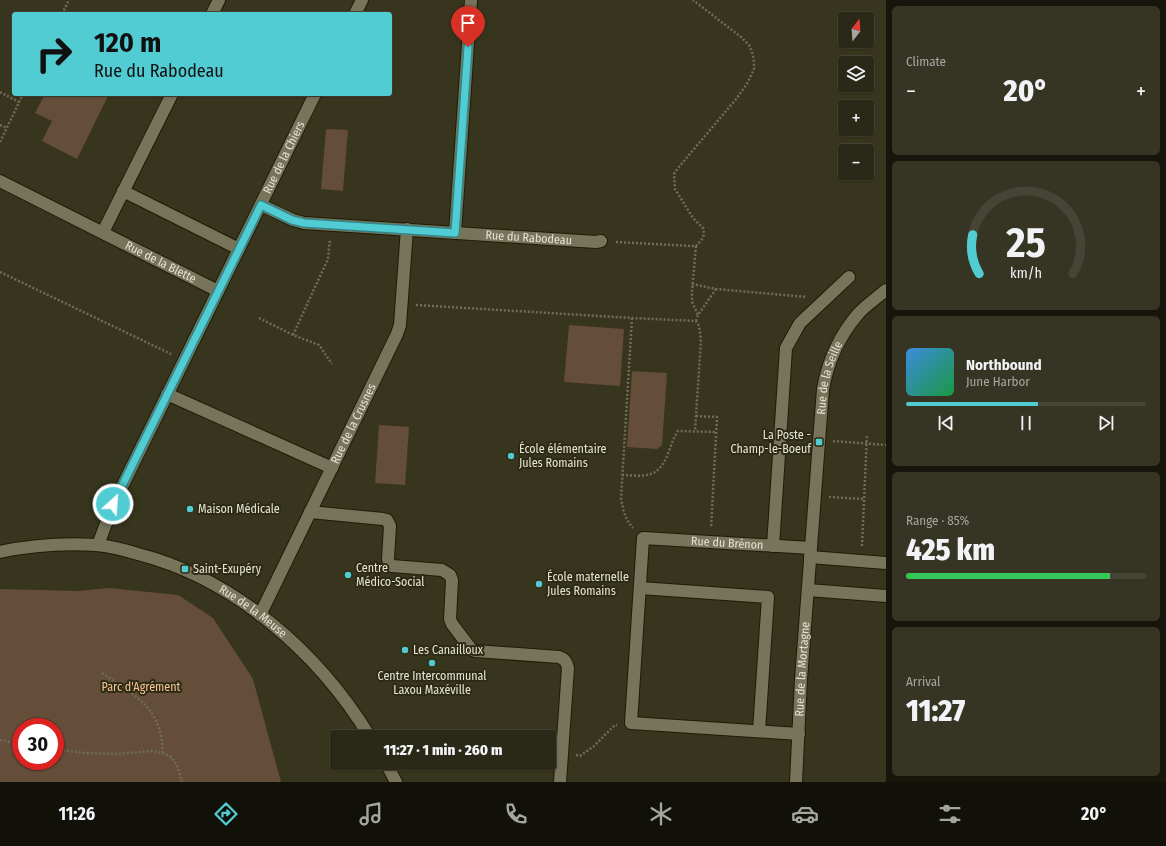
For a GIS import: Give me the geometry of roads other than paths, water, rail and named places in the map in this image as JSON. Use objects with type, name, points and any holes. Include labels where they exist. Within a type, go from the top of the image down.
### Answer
[{"type":"street","points":[[213,12],[219,0]]},
{"type":"street","points":[[356,12],[362,0]]},
{"type":"street","points":[[455,233],[471,0]]},
{"type":"street","points":[[103,232],[171,96]]},
{"type":"street","name":"Rue de la Chiers","points":[[98,545],[113,504],[314,96]]},
{"type":"street","name":"Rue de la Blette","points":[[0,181],[218,291]]},
{"type":"street","points":[[123,191],[239,249]]},
{"type":"street","name":"Rue du Rabodeau","points":[[261,205],[292,220],[304,223],[596,242],[601,241]]},
{"type":"street","name":"Rue de la Crusnes","points":[[168,394],[332,468],[400,325],[407,229]]},
{"type":"street","points":[[773,546],[786,348],[800,323],[849,277]]},
{"type":"street","name":"Rue de la Seille","points":[[811,553],[823,388],[828,366],[843,335],[859,314],[886,290]]},
{"type":"street","points":[[260,615],[332,468]]},
{"type":"street","points":[[310,512],[387,520],[390,526],[388,559],[392,566],[442,570],[450,575],[452,580],[450,619],[452,624],[471,649],[558,657],[567,662],[568,668],[560,782]]},
{"type":"street","name":"Rue du Brénon","points":[[640,588],[643,538],[773,546],[861,561],[886,563]]},
{"type":"street","name":"Rue de la Meuse","points":[[0,552],[37,546],[64,544],[98,545],[154,558],[217,585],[260,615],[282,633],[313,663],[343,698],[365,730]]},
{"type":"street","name":"Rue de la Mortagne","points":[[796,782],[811,553]]},
{"type":"street","points":[[759,731],[768,597],[640,588],[631,723],[798,734]]},
{"type":"street","points":[[808,590],[886,596]]},
{"type":"street","points":[[556,748],[562,750]]},
{"type":"street","points":[[390,770],[396,782]]},
{"type":"place","name":"La Poste - Champ-le-Boeuf","points":[[819,442]]},
{"type":"place","name":"École élémentaire Jules Romains","points":[[511,456]]},
{"type":"place","name":"Maison Médicale","points":[[190,509]]},
{"type":"place","name":"Saint-Exupéry","points":[[185,569]]},
{"type":"place","name":"Centre Médico-Social","points":[[348,575]]},
{"type":"place","name":"École maternelle Jules Romains","points":[[539,584]]},
{"type":"place","name":"Les Canailloux","points":[[405,650]]},
{"type":"place","name":"Centre Intercommunal Laxou Maxéville","points":[[432,663]]},
{"type":"park label","name":"Parc d'Agrément","points":[[141,687]]}]
